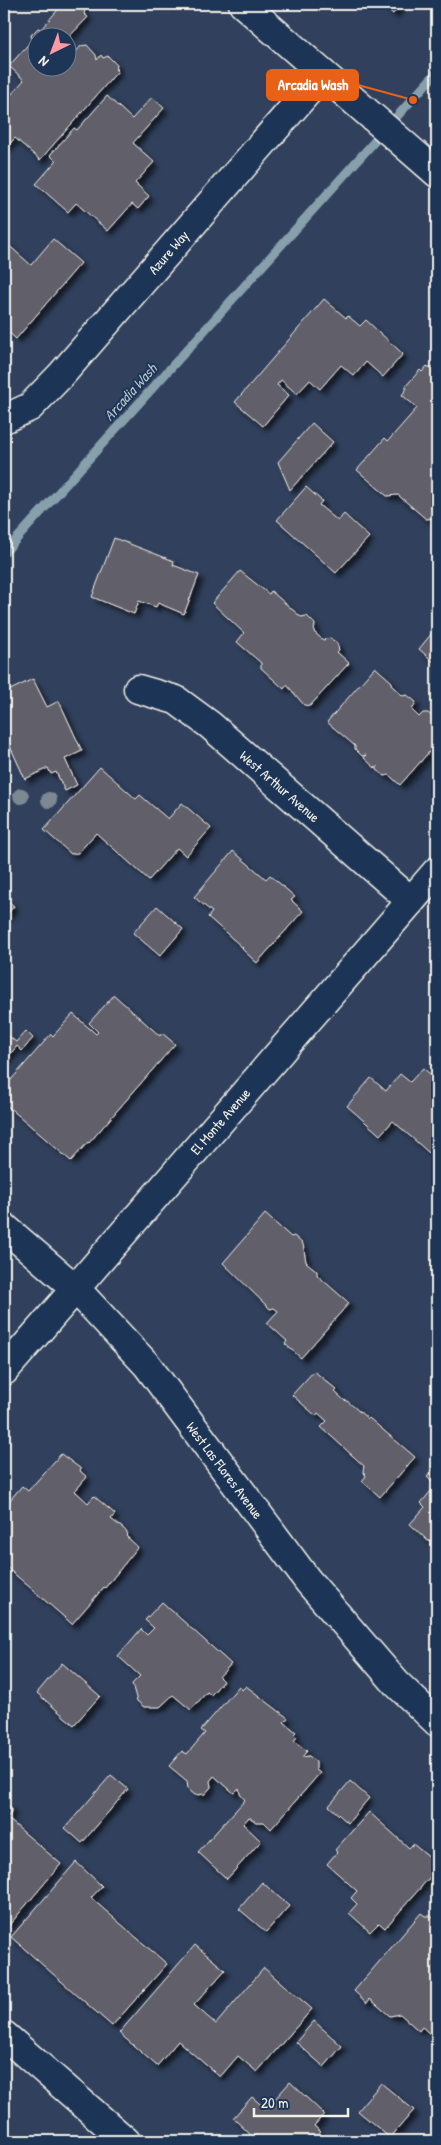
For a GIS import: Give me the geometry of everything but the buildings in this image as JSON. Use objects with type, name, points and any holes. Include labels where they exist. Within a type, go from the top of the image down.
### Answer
[{"type":"street","points":[[243,4],[437,173]]},
{"type":"street","name":"Azure Way","points":[[4,419],[30,407],[62,374],[323,74]]},
{"type":"street","name":"West Arthur Avenue","points":[[138,689],[176,700],[210,725],[411,901]]},
{"type":"street","name":"El Monte Avenue","points":[[4,1371],[437,871]]},
{"type":"street","name":"West Las Flores Avenue","points":[[4,1227],[76,1289],[147,1365],[308,1581],[396,1683],[437,1722]]},
{"type":"street","points":[[4,2035],[126,2141]]},
{"type":"waterway","name":"Arcadia Wash","points":[[4,553],[437,72]]},
{"type":"place","name":"Arcadia Wash","points":[[413,100]]}]
